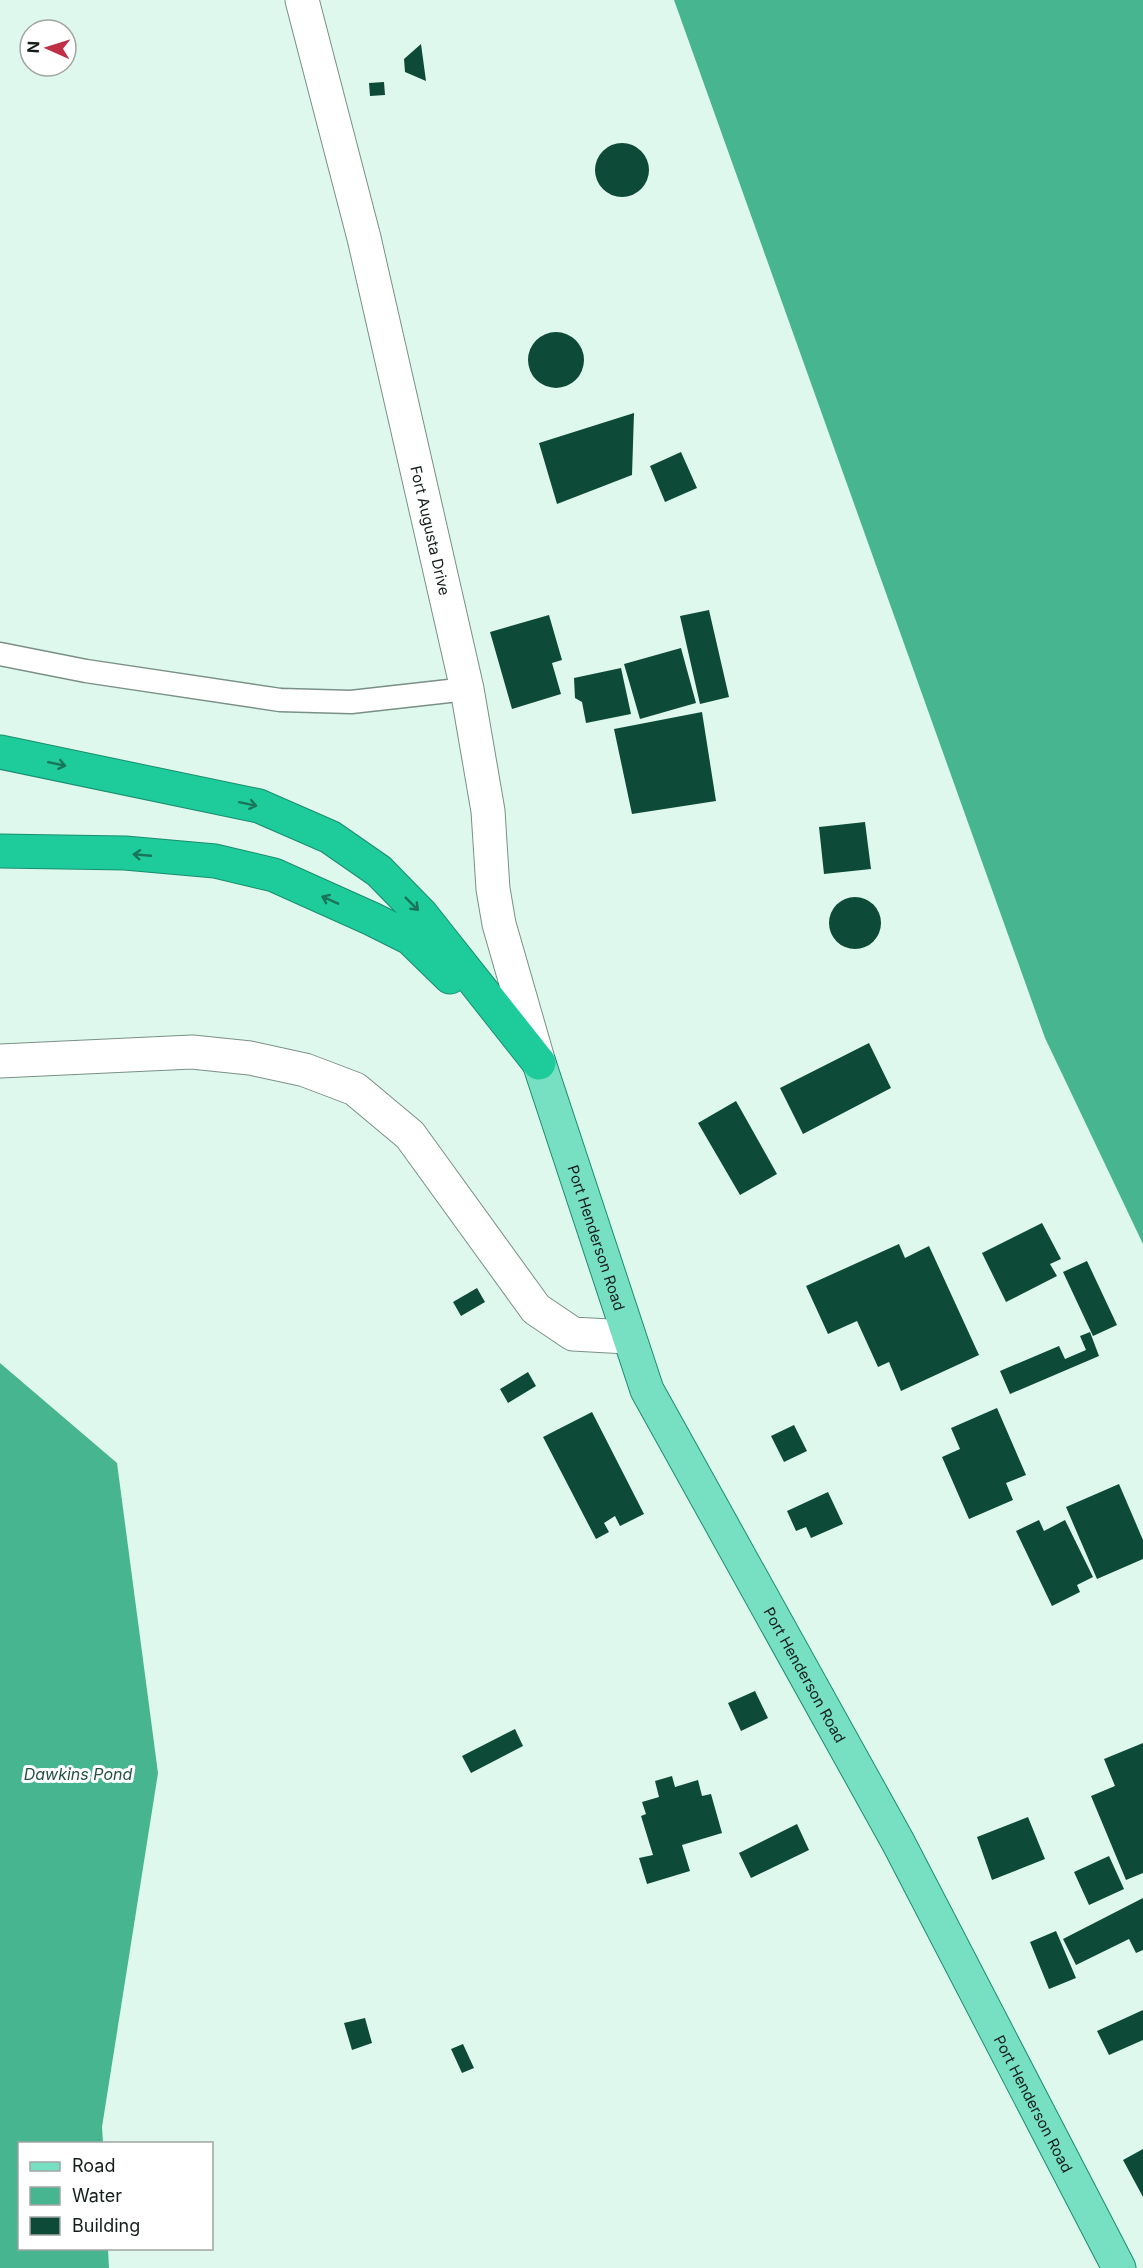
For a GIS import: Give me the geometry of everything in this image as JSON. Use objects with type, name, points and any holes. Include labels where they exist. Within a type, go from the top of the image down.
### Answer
[{"type":"highway","points":[[0,752],[259,806],[330,837],[379,871],[422,915],[539,1064]]},
{"type":"highway","points":[[0,851],[126,853],[215,861],[274,875],[372,919],[410,939],[539,1064]]},
{"type":"main road","name":"Port Henderson Road","points":[[539,1064],[627,1337],[647,1390],[898,1842],[1119,2268]]},
{"type":"street","name":"Fort Augusta Drive","points":[[302,0],[364,238],[467,689],[488,811],[493,889],[499,924],[539,1064]]},
{"type":"street","points":[[0,1061],[192,1052],[249,1058],[305,1070],[355,1089],[410,1135],[536,1309],[573,1335],[627,1337]]},
{"type":"lane","points":[[0,654],[86,671],[280,700],[351,702],[467,689]]},
{"type":"water","points":[[674,0],[1143,0],[1143,1244],[1045,1038]]},
{"type":"water","name":"Dawkins Pond","points":[[0,1363],[117,1463],[158,1773],[102,2127],[103,2142],[18,2142],[18,2250],[108,2250],[109,2268],[0,2268]]},
{"type":"building","points":[[421,44],[426,81],[405,72],[404,59]]},
{"type":"building","points":[[384,82],[385,95],[370,96],[369,83]]},
{"type":"building","points":[[617,143],[627,143],[637,147],[645,155],[649,170],[645,185],[637,193],[627,197],[617,197],[607,193],[599,185],[595,175],[595,165],[599,155],[607,147]]},
{"type":"building","points":[[550,332],[562,332],[572,336],[580,344],[584,360],[580,376],[572,384],[562,388],[550,388],[540,384],[532,376],[528,366],[528,354],[532,344],[540,336]]},
{"type":"building","points":[[634,413],[632,475],[557,504],[539,443]]},
{"type":"building","points":[[681,452],[697,488],[665,502],[650,466]]},
{"type":"building","points":[[709,610],[729,697],[700,704],[680,616]]},
{"type":"building","points":[[549,615],[562,660],[552,663],[561,694],[512,709],[490,632]]},
{"type":"building","points":[[681,648],[696,703],[640,719],[624,664]]},
{"type":"building","points":[[621,668],[631,714],[586,723],[582,702],[575,698],[574,678]]},
{"type":"building","points":[[702,712],[716,801],[632,814],[614,729]]},
{"type":"building","points":[[865,822],[871,869],[824,874],[819,827]]},
{"type":"building","points":[[850,897],[860,897],[874,904],[881,923],[874,942],[860,949],[850,949],[840,945],[833,938],[829,928],[829,918],[833,908],[840,901]]},
{"type":"building","points":[[869,1043],[891,1088],[803,1134],[780,1088]]},
{"type":"building","points":[[736,1101],[777,1174],[740,1195],[698,1123]]},
{"type":"building","points":[[1042,1223],[1061,1259],[1050,1264],[1057,1276],[1006,1302],[982,1253]]},
{"type":"building","points":[[899,1244],[905,1258],[929,1246],[979,1355],[901,1391],[889,1362],[878,1367],[857,1321],[828,1334],[806,1286]]},
{"type":"building","points":[[1087,1261],[1117,1325],[1093,1336],[1063,1272]]},
{"type":"building","points":[[477,1288],[485,1302],[461,1316],[453,1302]]},
{"type":"building","points":[[1090,1332],[1099,1356],[1010,1394],[1000,1371],[1059,1346],[1065,1359],[1086,1350],[1080,1336]]},
{"type":"building","points":[[528,1372],[536,1386],[508,1403],[500,1389]]},
{"type":"building","points":[[997,1408],[1026,1475],[1006,1483],[1013,1500],[969,1519],[942,1457],[960,1449],[951,1428]]},
{"type":"building","points":[[592,1412],[644,1514],[620,1526],[615,1516],[604,1523],[609,1532],[596,1539],[543,1437]]},
{"type":"building","points":[[794,1425],[807,1451],[784,1462],[771,1436]]},
{"type":"building","points":[[1119,1484],[1143,1540],[1143,1559],[1097,1579],[1066,1507]]},
{"type":"building","points":[[828,1492],[843,1524],[811,1538],[806,1527],[796,1531],[787,1511]]},
{"type":"building","points":[[1039,1520],[1044,1531],[1065,1520],[1093,1577],[1077,1585],[1080,1592],[1052,1606],[1016,1531]]},
{"type":"building","points":[[755,1691],[768,1718],[741,1731],[728,1703]]},
{"type":"building","points":[[515,1729],[523,1746],[471,1773],[462,1756]]},
{"type":"building","points":[[1143,1743],[1143,1873],[1126,1880],[1091,1796],[1115,1786],[1104,1759]]},
{"type":"building","points":[[672,1776],[675,1787],[698,1780],[702,1796],[711,1794],[722,1833],[682,1845],[690,1871],[647,1884],[639,1858],[653,1855],[641,1816],[646,1814],[642,1802],[659,1797],[655,1781]]},
{"type":"building","points":[[1028,1817],[1045,1859],[992,1880],[977,1837]]},
{"type":"building","points":[[797,1824],[809,1850],[751,1878],[739,1853]]},
{"type":"building","points":[[1109,1856],[1124,1889],[1089,1905],[1074,1872]]},
{"type":"building","points":[[1143,1898],[1143,1950],[1136,1953],[1129,1939],[1076,1965],[1063,1939]]},
{"type":"building","points":[[1056,1931],[1076,1978],[1049,1989],[1030,1942]]},
{"type":"building","points":[[1143,2010],[1143,2040],[1109,2055],[1097,2031]]},
{"type":"building","points":[[365,2018],[372,2043],[352,2050],[344,2023]]},
{"type":"building","points":[[463,2044],[474,2068],[462,2073],[451,2049]]},
{"type":"building","points":[[1143,2149],[1143,2197],[1123,2160]]}]
